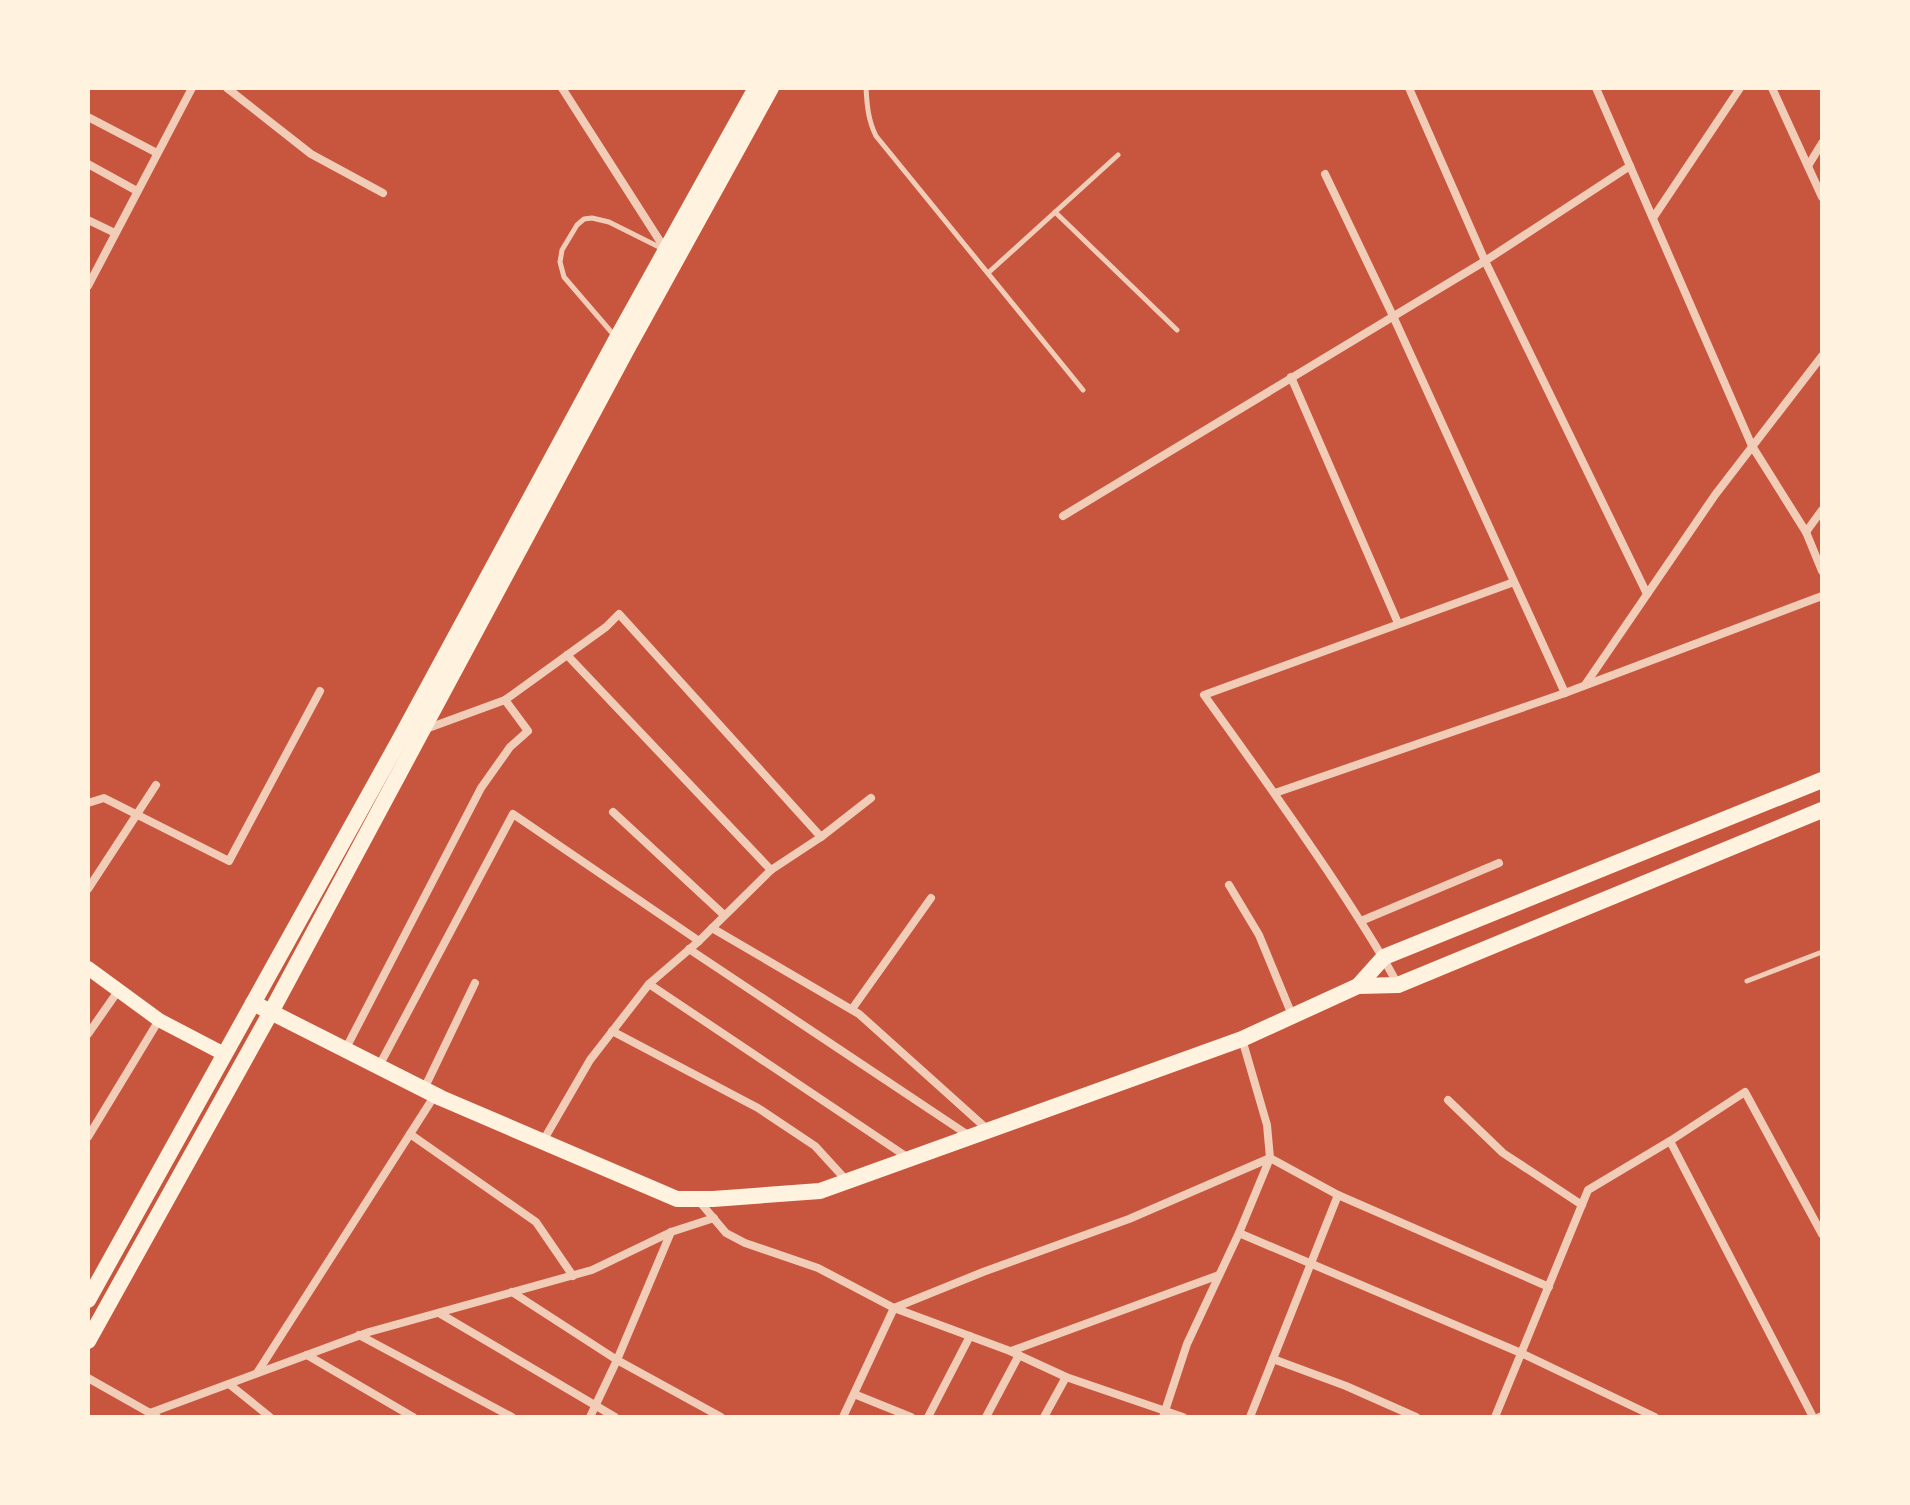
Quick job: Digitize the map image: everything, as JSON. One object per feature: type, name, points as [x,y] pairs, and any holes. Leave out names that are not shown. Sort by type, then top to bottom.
[{"type":"main road","points":[[88,1300],[400,739],[756,88]]},
{"type":"main road","points":[[88,1341],[271,1012],[620,362],[771,88]]},
{"type":"main road","points":[[1358,986],[1384,957],[1822,780]]},
{"type":"main road","points":[[253,1003],[429,1092],[677,1199],[820,1191],[1242,1039],[1358,986],[1398,985],[1822,810]]},
{"type":"main road","points":[[88,968],[159,1020],[224,1054]]},
{"type":"street","points":[[88,286],[192,88]]},
{"type":"street","points":[[227,88],[311,154],[383,193]]},
{"type":"street","points":[[562,88],[665,250]]},
{"type":"street","points":[[1409,88],[1485,261],[1647,594]]},
{"type":"street","points":[[1596,88],[1752,446],[1806,532],[1822,571]]},
{"type":"street","points":[[1653,218],[1740,88]]},
{"type":"street","points":[[1772,88],[1822,197]]},
{"type":"street","points":[[88,117],[157,153]]},
{"type":"street","points":[[1808,166],[1822,143]]},
{"type":"street","points":[[88,164],[137,191]]},
{"type":"street","points":[[1063,516],[1485,261],[1630,166]]},
{"type":"street","points":[[1325,174],[1565,693]]},
{"type":"street","points":[[88,220],[115,233]]},
{"type":"street","points":[[1585,686],[1715,495],[1822,356]]},
{"type":"street","points":[[1291,377],[1398,623]]},
{"type":"street","points":[[1806,532],[1822,510]]},
{"type":"street","points":[[1398,985],[1361,921],[1204,695],[1514,582]]},
{"type":"street","points":[[1275,793],[1585,686],[1822,596]]},
{"type":"street","points":[[400,739],[505,700],[606,627],[619,614],[821,837]]},
{"type":"street","points":[[567,655],[771,870]]},
{"type":"street","points":[[88,803],[104,798],[229,861],[320,691]]},
{"type":"street","points":[[344,1051],[481,788],[510,747],[528,731],[505,700]]},
{"type":"street","points":[[88,889],[156,785]]},
{"type":"street","points":[[543,1141],[590,1060],[649,984],[699,941],[771,870],[821,837],[871,798]]},
{"type":"street","points":[[613,812],[724,915]]},
{"type":"street","points":[[378,1067],[513,814],[699,941]]},
{"type":"street","points":[[1361,921],[1499,863]]},
{"type":"street","points":[[1229,885],[1259,935],[1292,1015]]},
{"type":"street","points":[[852,1009],[931,898]]},
{"type":"street","points":[[712,928],[852,1009],[874,1025],[989,1131]]},
{"type":"street","points":[[689,949],[971,1137]]},
{"type":"street","points":[[257,1373],[410,1134],[475,983]]},
{"type":"street","points":[[649,984],[909,1159]]},
{"type":"street","points":[[88,1034],[118,991]]},
{"type":"street","points":[[88,1137],[159,1020]]},
{"type":"street","points":[[612,1031],[758,1108],[815,1146],[847,1181]]},
{"type":"street","points":[[1164,1414],[1187,1344],[1270,1158],[1267,1125],[1242,1039]]},
{"type":"street","points":[[1495,1417],[1588,1190],[1745,1092],[1822,1234]]},
{"type":"street","points":[[1448,1100],[1503,1153],[1582,1205]]},
{"type":"street","points":[[410,1134],[536,1222],[573,1276]]},
{"type":"street","points":[[1670,1141],[1813,1417]]},
{"type":"street","points":[[1270,1158],[1338,1195],[1549,1287]]},
{"type":"street","points":[[843,1417],[894,1308],[1129,1219],[1270,1158]]},
{"type":"street","points":[[1250,1417],[1338,1195]]},
{"type":"street","points":[[698,1199],[726,1233],[745,1243],[818,1268],[894,1308],[1014,1353],[1066,1377],[1164,1414],[1183,1417]]},
{"type":"street","points":[[88,1378],[154,1415],[359,1335],[592,1270],[671,1232],[714,1218]]},
{"type":"street","points":[[590,1417],[671,1232]]},
{"type":"street","points":[[1239,1233],[1521,1353],[1655,1417]]},
{"type":"street","points":[[986,1417],[1014,1353],[1219,1275]]},
{"type":"street","points":[[512,1292],[617,1360],[721,1417]]},
{"type":"street","points":[[439,1313],[615,1417]]},
{"type":"street","points":[[359,1335],[512,1417]]},
{"type":"street","points":[[928,1417],[970,1336]]},
{"type":"street","points":[[307,1355],[413,1417]]},
{"type":"street","points":[[1273,1359],[1346,1386],[1416,1417]]},
{"type":"street","points":[[1044,1417],[1066,1377]]},
{"type":"street","points":[[229,1384],[270,1417]]},
{"type":"street","points":[[854,1394],[911,1417]]},
{"type":"lane","points":[[866,88],[867,111],[876,136],[1083,390]]},
{"type":"lane","points":[[988,273],[1118,155]]},
{"type":"lane","points":[[1055,212],[1177,330]]},
{"type":"lane","points":[[617,338],[564,277],[560,262],[562,250],[577,225],[584,219],[592,218],[609,222],[665,250]]},
{"type":"lane","points":[[1747,981],[1822,952]]}]
